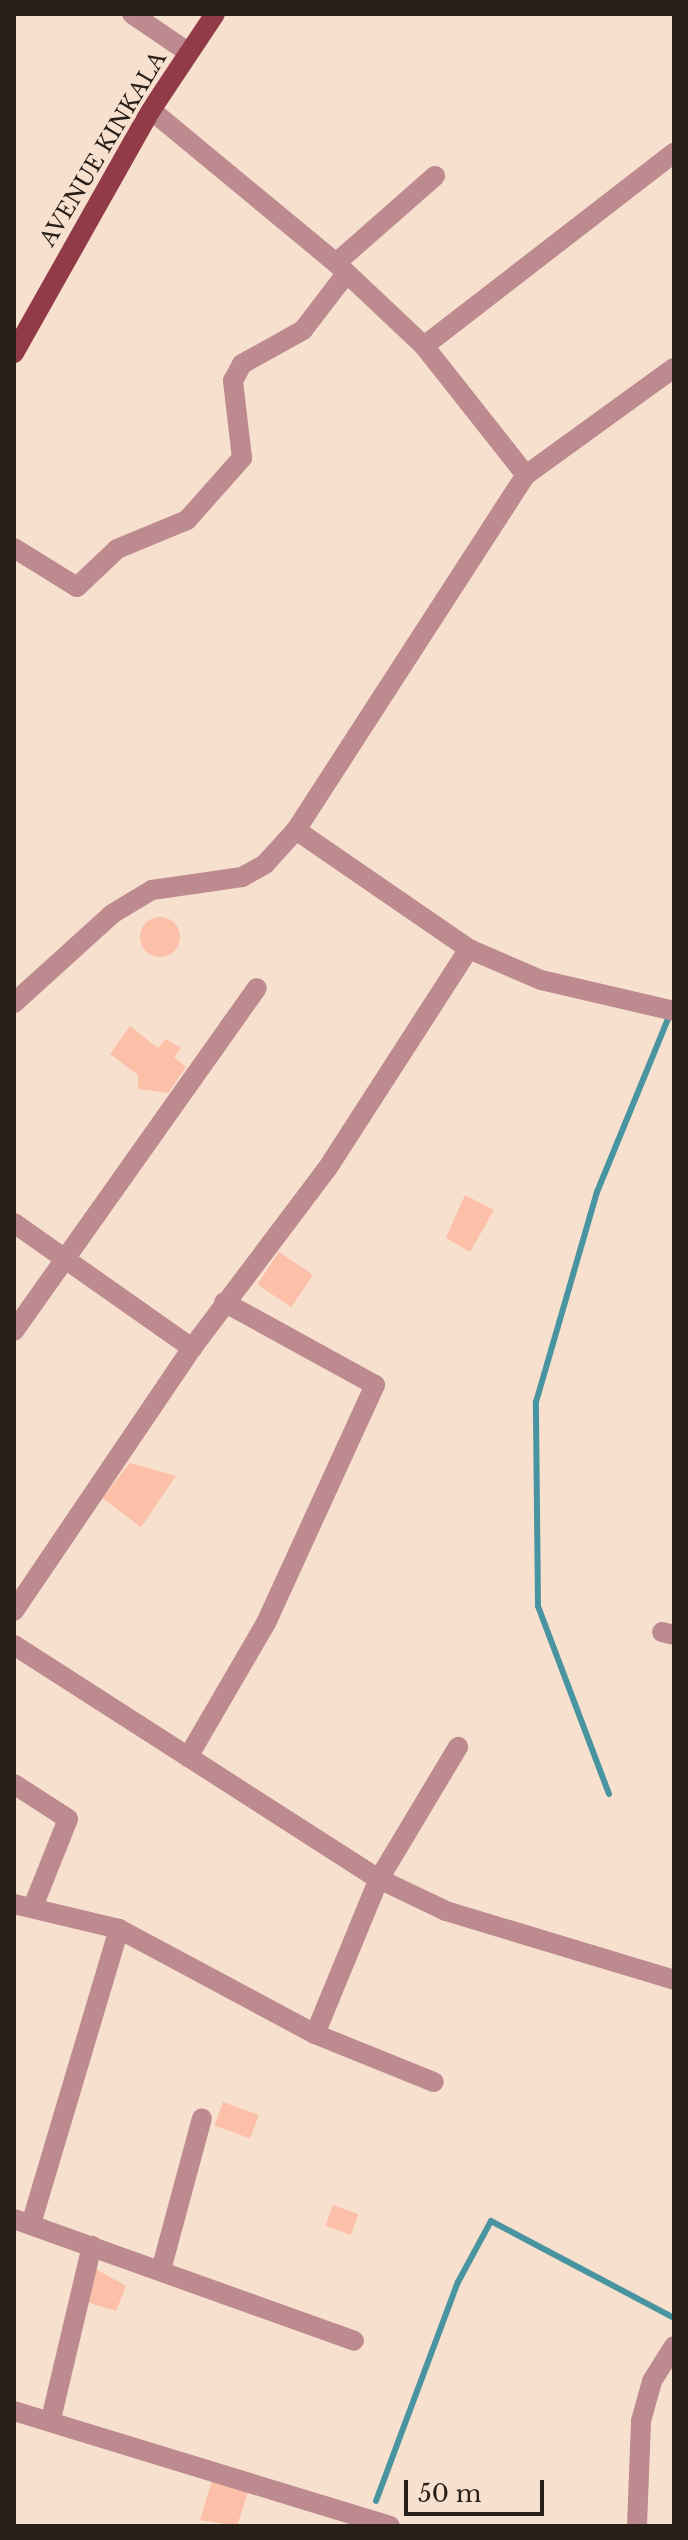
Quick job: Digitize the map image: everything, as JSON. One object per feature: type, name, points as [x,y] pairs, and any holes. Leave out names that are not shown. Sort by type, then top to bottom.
[{"type":"main road","name":"AVENUE KINKALA","points":[[14,353],[151,110],[215,14]]},
{"type":"street","points":[[132,14],[188,52]]},
{"type":"street","points":[[151,110],[341,268],[424,346],[526,475]]},
{"type":"street","points":[[424,346],[674,153]]},
{"type":"street","points":[[14,548],[77,587],[117,549],[187,520],[242,458],[233,381],[242,364],[303,330],[341,268],[435,176]]},
{"type":"street","points":[[14,1003],[112,914],[152,890],[242,877],[296,830],[526,475],[674,368]]},
{"type":"street","points":[[296,830],[469,949],[541,980],[674,1011]]},
{"type":"street","points":[[14,1611],[224,1302],[327,1169],[469,949]]},
{"type":"street","points":[[14,1331],[257,988]]},
{"type":"street","points":[[14,1223],[65,1255],[192,1348]]},
{"type":"street","points":[[188,1757],[266,1623],[375,1385],[224,1302]]},
{"type":"street","points":[[14,1645],[379,1879],[446,1911],[674,1980]]},
{"type":"street","points":[[315,2034],[379,1879],[458,1747]]},
{"type":"street","points":[[14,1784],[68,1819],[24,1904],[119,1929],[315,2034],[434,2082]]},
{"type":"street","points":[[119,1929],[22,2222],[354,2341]]},
{"type":"street","points":[[161,2270],[202,2118]]},
{"type":"street","points":[[51,2419],[92,2246]]},
{"type":"street","points":[[637,2526],[641,2421],[652,2381],[674,2346]]},
{"type":"street","points":[[14,2411],[51,2419],[390,2526]]},
{"type":"building","points":[[160,917],[174,923],[180,937],[174,951],[160,957],[146,951],[140,937],[146,923]]},
{"type":"building","points":[[130,1026],[158,1048],[166,1039],[181,1048],[174,1057],[186,1067],[168,1093],[138,1089],[138,1075],[110,1054]]},
{"type":"building","points":[[465,1195],[494,1210],[470,1252],[446,1238]]},
{"type":"building","points":[[279,1252],[313,1275],[291,1307],[257,1284]]},
{"type":"building","points":[[130,1463],[176,1476],[141,1527],[102,1498]]},
{"type":"building","points":[[223,2102],[259,2115],[250,2138],[214,2125]]},
{"type":"building","points":[[333,2205],[358,2214],[351,2235],[325,2226]]},
{"type":"building","points":[[94,2268],[126,2286],[116,2311],[83,2301]]},
{"type":"building","points":[[212,2481],[248,2492],[237,2526],[200,2520]]},
{"type":"waterway","points":[[609,1794],[538,1606],[536,1402],[597,1192],[670,1014]]},
{"type":"waterway","points":[[376,2501],[458,2282],[491,2221],[674,2318]]}]
